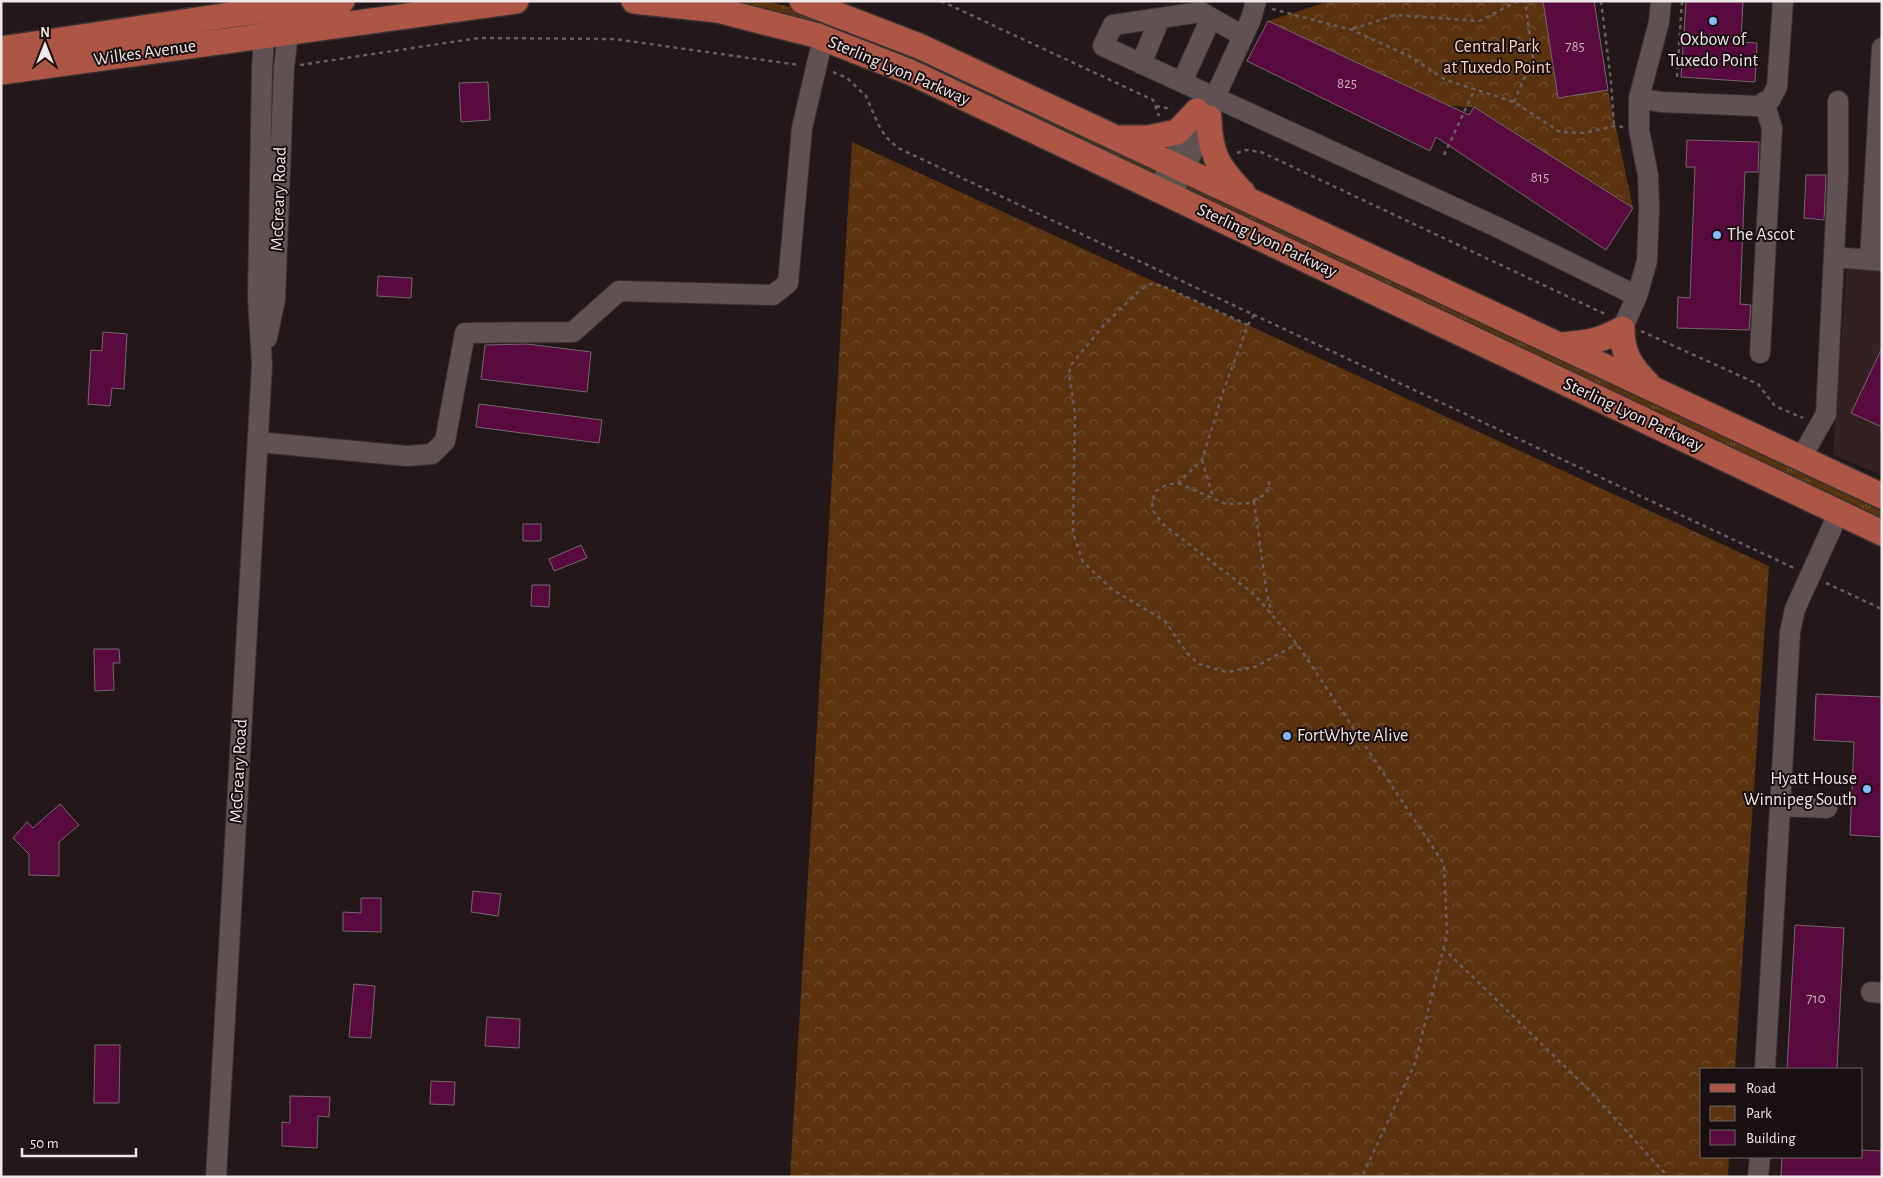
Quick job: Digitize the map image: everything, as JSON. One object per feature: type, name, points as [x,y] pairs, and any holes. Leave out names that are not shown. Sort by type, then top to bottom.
[{"type":"main road","points":[[284,20],[342,1]]},
{"type":"main road","points":[[265,6],[284,20],[516,1]]},
{"type":"main road","name":"Sterling Lyon Parkway","points":[[634,1],[717,10],[823,38],[910,72],[1882,533]]},
{"type":"main road","name":"Sterling Lyon Parkway","points":[[802,1],[919,46],[1882,496]]},
{"type":"main road","name":"Wilkes Avenue","points":[[1,49],[265,6]]},
{"type":"main road","name":"Wilkes Avenue","points":[[1,72],[284,20]]},
{"type":"main road","points":[[1116,138],[1148,138],[1177,132],[1207,109]]},
{"type":"main road","points":[[1207,109],[1210,140],[1216,158],[1224,174],[1250,201]]},
{"type":"main road","points":[[1560,345],[1597,341],[1623,326],[1623,349],[1627,359],[1637,373],[1654,389]]},
{"type":"street","points":[[1623,326],[1637,296],[1647,261],[1648,176],[1639,130],[1639,98],[1659,22],[1661,1]]},
{"type":"street","points":[[1639,98],[1661,102],[1757,106],[1770,100],[1778,87],[1783,1]]},
{"type":"street","points":[[1164,193],[1243,36],[1256,3]]},
{"type":"street","points":[[1243,36],[1201,12],[1114,25],[1103,46],[1182,82],[1207,109],[1499,228],[1637,296]]},
{"type":"street","points":[[1141,64],[1160,18]]},
{"type":"street","points":[[1182,82],[1211,18]]},
{"type":"street","name":"McCreary Road","points":[[216,1177],[262,364],[258,297],[262,69],[284,20]]},
{"type":"street","points":[[258,442],[407,456],[432,454],[445,441],[465,332],[573,332],[619,291],[773,295],[788,283],[802,128],[823,38]]},
{"type":"street","points":[[1834,257],[1876,260],[1882,48]]},
{"type":"street","points":[[1801,458],[1826,414],[1838,175],[1838,101]]},
{"type":"street","points":[[1760,353],[1772,128],[1764,102]]},
{"type":"street","points":[[1765,1068],[1790,632],[1795,608],[1839,512]]},
{"type":"street","points":[[1780,806],[1826,808]]},
{"type":"street","points":[[1758,1177],[1760,1158]]},
{"type":"path","points":[[941,1],[1153,100],[1164,136]]},
{"type":"path","points":[[1352,30],[1395,15],[1479,21],[1518,1]]},
{"type":"path","points":[[1514,102],[1533,58],[1525,1]]},
{"type":"path","points":[[1601,1],[1612,81],[1614,126]]},
{"type":"path","points":[[1677,77],[1682,1]]},
{"type":"path","points":[[1256,3],[1352,30],[1409,56],[1446,80],[1514,102],[1560,132],[1585,133],[1614,126],[1639,130]]},
{"type":"path","points":[[1444,155],[1475,89]]},
{"type":"path","points":[[1216,158],[1246,150],[1261,152],[1623,326],[1758,384],[1775,406],[1819,426]]},
{"type":"path","points":[[1248,325],[1163,286],[1151,284],[1140,290],[1103,326],[1071,365],[1069,374],[1075,413],[1072,533],[1083,562],[1113,590],[1166,621],[1187,653],[1199,664],[1226,672],[1255,666],[1297,644]]},
{"type":"path","points":[[1178,483],[1202,460],[1223,392],[1248,325],[1254,315],[1882,609]]},
{"type":"path","points":[[1202,460],[1213,498]]},
{"type":"path","points":[[1270,478],[1269,489],[1264,495],[1249,503],[1226,504],[1178,483],[1166,485],[1156,491],[1152,501],[1153,511],[1164,525],[1255,595],[1297,644],[1444,864],[1446,934],[1415,1063],[1362,1177]]},
{"type":"path","points":[[1254,501],[1267,595],[1273,615]]},
{"type":"path","points":[[1443,948],[1589,1090],[1669,1177]]},
{"type":"shaded area","points":[[1847,263],[1882,266],[1882,475],[1833,455]]},
{"type":"green space","points":[[715,1],[766,1],[817,14],[880,38],[1882,506],[1882,523],[1487,333]]},
{"type":"green space","name":"Central Park at Tuxedo Point","points":[[1336,1],[1543,1],[1558,98],[1608,90],[1633,208],[1474,107],[1450,106],[1268,21]]},
{"type":"green space","name":"FortWhyte Alive","points":[[852,142],[1769,566],[1735,1068],[1700,1068],[1700,1158],[1729,1158],[1728,1177],[790,1177]]},
{"type":"building","points":[[1543,1],[1594,1],[1608,90],[1558,98]]},
{"type":"building","name":"Oxbow of Tuxedo Point","points":[[1686,1],[1743,1],[1741,42],[1757,43],[1755,82],[1681,77]]},
{"type":"building","points":[[1268,21],[1469,115],[1474,107],[1633,208],[1606,250],[1436,137],[1430,151],[1247,61]]},
{"type":"building","points":[[488,82],[490,120],[461,122],[459,83]]},
{"type":"building","name":"The Ascot","points":[[1687,140],[1759,142],[1758,172],[1745,172],[1740,304],[1751,305],[1749,330],[1677,328],[1678,297],[1690,298],[1695,167],[1686,167]]},
{"type":"building","points":[[1806,175],[1826,175],[1824,220],[1804,218]]},
{"type":"building","points":[[378,276],[412,278],[411,298],[377,296]]},
{"type":"building","points":[[103,332],[127,334],[124,389],[112,388],[110,406],[88,404],[91,350],[102,351]]},
{"type":"building","points":[[527,344],[591,352],[587,392],[481,379],[485,345]]},
{"type":"building","points":[[1882,348],[1882,427],[1851,413]]},
{"type":"building","points":[[479,404],[602,420],[599,443],[476,427]]},
{"type":"building","points":[[523,524],[541,524],[541,541],[523,541]]},
{"type":"building","points":[[581,545],[587,558],[554,571],[549,559]]},
{"type":"building","points":[[532,585],[550,585],[549,607],[531,606]]},
{"type":"building","points":[[94,649],[119,649],[120,663],[113,663],[114,690],[95,691]]},
{"type":"building","name":"Hyatt House Winnipeg South","points":[[1816,694],[1882,697],[1882,837],[1850,835],[1854,742],[1814,740]]},
{"type":"building","points":[[60,804],[79,825],[59,842],[59,876],[29,875],[29,854],[13,838],[27,822],[33,828]]},
{"type":"building","points":[[473,891],[501,894],[498,916],[471,912]]},
{"type":"building","points":[[361,898],[381,898],[381,932],[343,931],[343,912],[361,913]]},
{"type":"building","points":[[1795,925],[1844,928],[1837,1068],[1787,1068]]},
{"type":"building","points":[[354,984],[375,986],[371,1038],[349,1037]]},
{"type":"building","points":[[487,1017],[520,1019],[519,1048],[485,1046]]},
{"type":"building","points":[[95,1045],[120,1045],[119,1103],[94,1103]]},
{"type":"building","points":[[431,1081],[455,1082],[454,1105],[430,1104]]},
{"type":"building","points":[[290,1096],[330,1097],[329,1117],[318,1116],[317,1148],[282,1146],[282,1122],[290,1123]]},
{"type":"building","points":[[1863,1150],[1882,1151],[1882,1177],[1781,1177],[1782,1158],[1863,1158]]},
{"type":"place","name":"Oxbow of Tuxedo Point","points":[[1713,21]]},
{"type":"place","name":"The Ascot","points":[[1717,235]]},
{"type":"place","name":"FortWhyte Alive","points":[[1287,736]]},
{"type":"place","name":"Hyatt House Winnipeg South","points":[[1867,789]]}]
